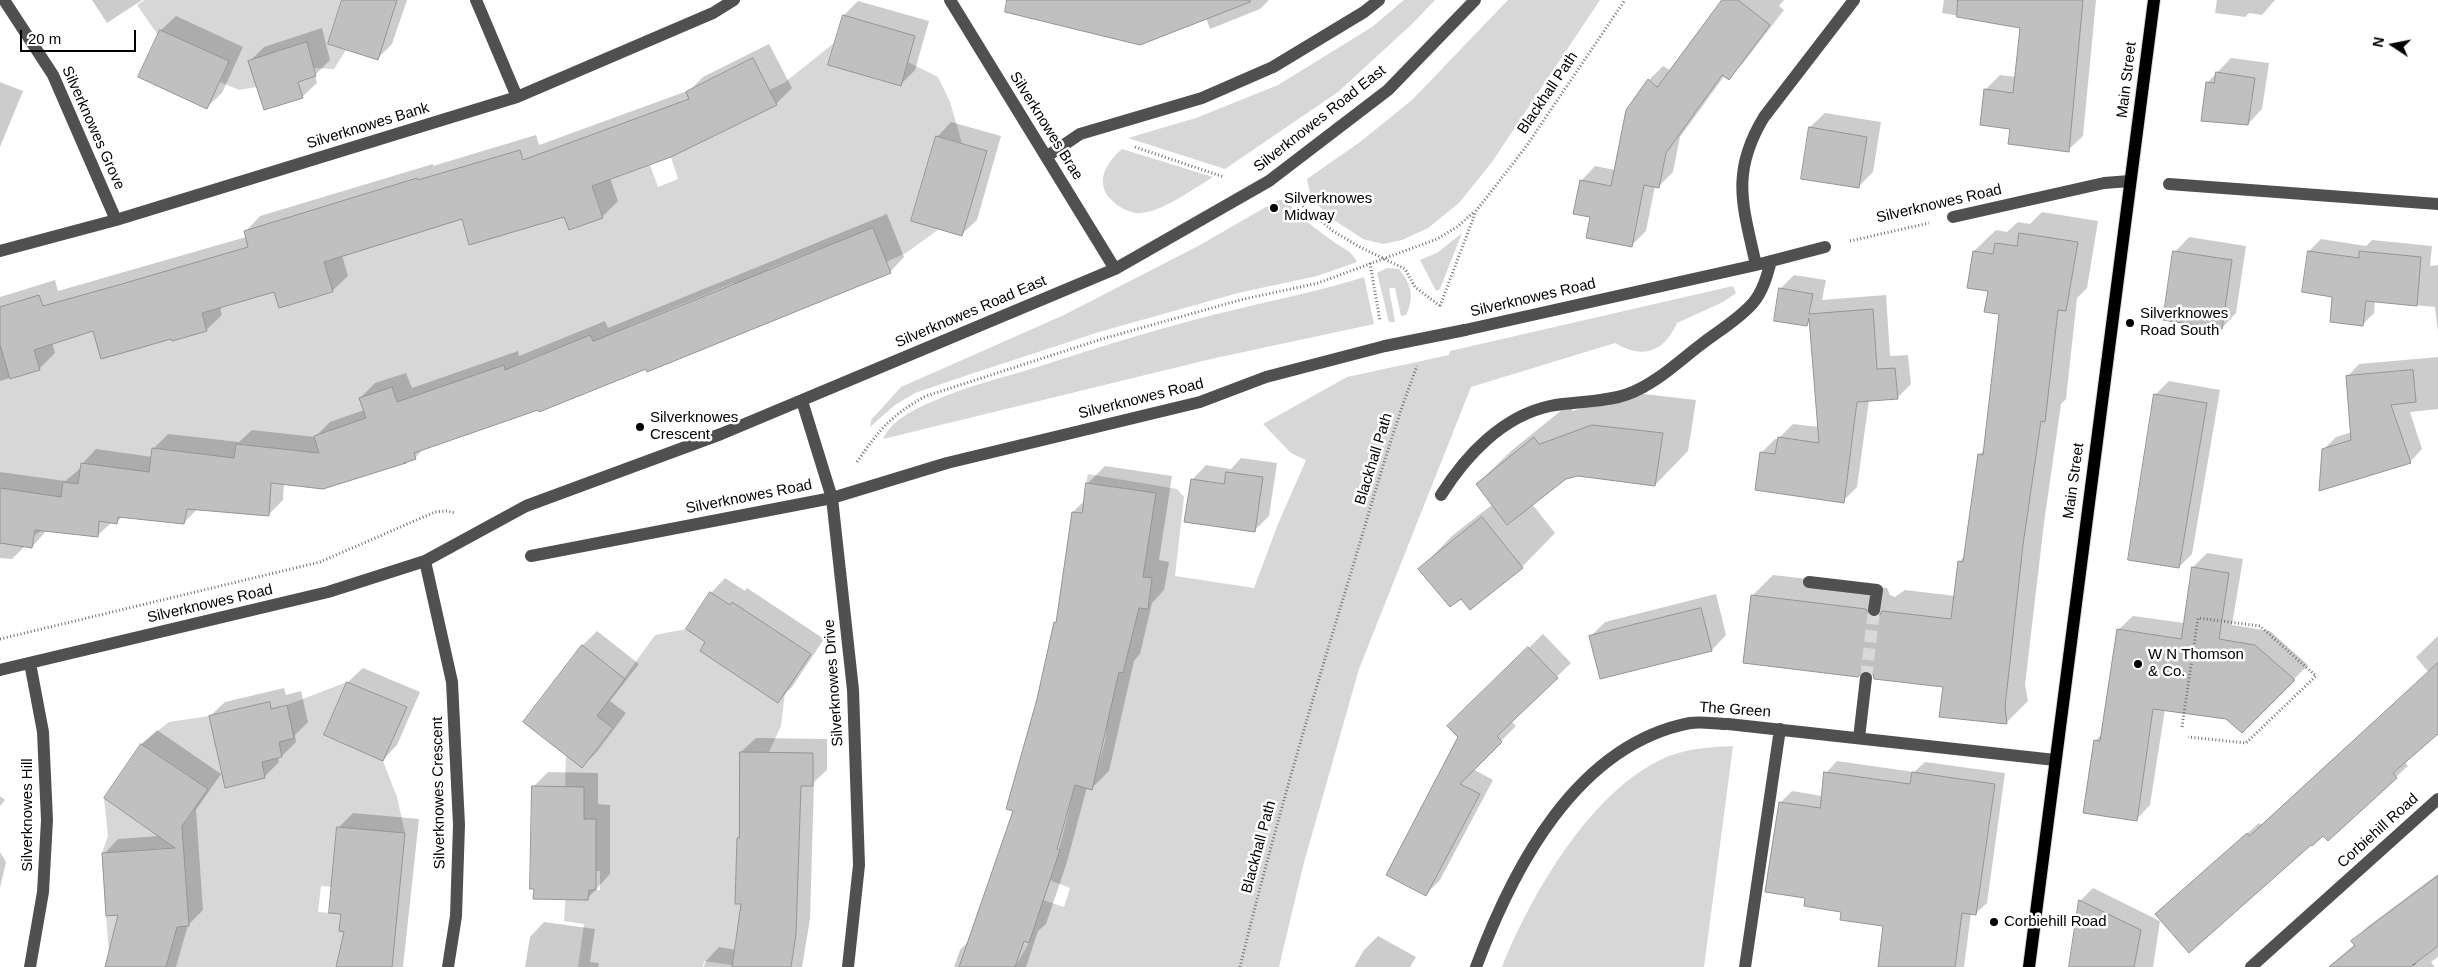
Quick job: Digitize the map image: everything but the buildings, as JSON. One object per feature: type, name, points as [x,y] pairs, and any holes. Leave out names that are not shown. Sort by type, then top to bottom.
[{"type":"main road","name":"Main Street","points":[[2028,967],[2154,0]]},
{"type":"street","name":"Silverknowes Grove","points":[[4,0],[52,74],[116,220]]},
{"type":"street","points":[[476,0],[517,97]]},
{"type":"street","name":"Silverknowes Bank","points":[[0,251],[116,220],[517,97],[713,13],[734,0]]},
{"type":"street","name":"Silverknowes Brae","points":[[950,0],[1116,269]]},
{"type":"street","points":[[1046,157],[1080,134],[1202,98],[1273,67],[1364,12],[1380,0]]},
{"type":"street","name":"Silverknowes Road East","points":[[425,561],[526,506],[721,434],[1116,269],[1269,180],[1388,90],[1475,0]]},
{"type":"street","points":[[1756,265],[1743,202],[1741,179],[1745,157],[1752,136],[1764,117],[1854,0]]},
{"type":"street","name":"Silverknowes Road","points":[[1953,217],[2104,183],[2130,181]]},
{"type":"street","points":[[2170,184],[2438,204]]},
{"type":"street","name":"Silverknowes Road","points":[[531,556],[832,498],[947,463],[1200,402],[1266,377],[1384,346],[1465,330],[1756,265],[1825,247]]},
{"type":"street","points":[[1441,495],[1458,468],[1502,428],[1548,407],[1607,400],[1629,394],[1650,383],[1736,320],[1754,302],[1764,284],[1771,261]]},
{"type":"street","name":"Silverknowes Drive","points":[[802,401],[832,498],[853,690],[859,865],[848,967]]},
{"type":"street","name":"Silverknowes Road","points":[[0,670],[328,592],[425,561]]},
{"type":"street","name":"Silverknowes Crescent","points":[[425,561],[452,682],[459,825],[456,916],[448,967]]},
{"type":"street","points":[[1809,582],[1877,590],[1874,610]]},
{"type":"street","name":"Silverknowes Hill","points":[[30,663],[43,732],[47,820],[43,892],[30,967]]},
{"type":"street","points":[[1859,738],[1866,678]]},
{"type":"street","name":"The Green","points":[[1476,967],[1488,936],[1523,864],[1549,824],[1571,796],[1605,763],[1636,742],[1661,731],[1692,723],[1780,729],[2055,760]]},
{"type":"street","points":[[1745,967],[1780,729]]},
{"type":"street","name":"Corbiehill Road","points":[[2251,967],[2438,799]]},
{"type":"path","name":"Blackhall Path","points":[[1437,315],[1476,211],[1525,148],[1626,0]]},
{"type":"path","points":[[832,498],[877,433],[899,411],[926,396],[1102,339],[1240,300],[1318,283],[1370,263],[1415,249],[1437,239],[1457,227],[1476,211]]},
{"type":"path","name":"Silverknowes Road","points":[[1825,247],[1953,217]]},
{"type":"path","points":[[1370,263],[1384,346]]},
{"type":"path","name":"Blackhall Path","points":[[1240,967],[1264,870],[1331,639],[1402,406],[1419,361]]},
{"type":"path","points":[[0,639],[320,562],[435,512],[447,510],[461,515],[469,538]]},
{"type":"path","points":[[2182,727],[2198,618],[2260,626],[2316,676],[2246,743],[2188,737]]},
{"type":"shaded area","points":[[144,0],[342,0],[328,44],[346,50],[334,69],[314,68],[305,42],[249,61],[257,87],[239,90],[220,82],[229,61],[160,30],[158,35],[137,5]]},
{"type":"shaded area","points":[[1404,0],[1435,0],[1412,24],[1338,92],[1225,169],[1128,138],[1196,118],[1278,85],[1372,27]]},
{"type":"shaded area","points":[[1508,0],[1600,0],[1492,162],[1459,203],[1428,228],[1402,240],[1383,244],[1363,239],[1331,218],[1311,198],[1307,179],[1360,142],[1412,100]]},
{"type":"shaded area","points":[[834,43],[828,65],[900,86],[908,62],[938,77],[950,102],[962,143],[936,136],[911,220],[939,229],[906,253],[886,262],[873,228],[768,269],[779,300],[746,314],[733,283],[629,326],[639,352],[602,365],[590,335],[520,363],[526,380],[510,386],[504,366],[407,433],[392,387],[359,398],[366,418],[314,436],[320,454],[236,444],[231,483],[207,492],[210,455],[152,448],[146,502],[100,466],[81,463],[78,484],[63,482],[59,522],[34,535],[38,507],[0,488],[0,345],[11,379],[40,370],[34,350],[67,320],[164,315],[172,341],[207,331],[202,313],[235,303],[230,285],[271,278],[279,307],[333,293],[324,262],[330,260],[328,253],[460,214],[469,244],[555,192],[569,230],[603,217],[592,186],[650,165],[658,187],[678,179],[671,157],[777,105],[769,90],[784,83]]},
{"type":"shaded area","points":[[1122,149],[1213,177],[1160,208],[1141,213],[1131,212],[1113,201],[1103,187],[1103,179],[1109,164]]},
{"type":"shaded area","points":[[1278,200],[1286,200],[1309,223],[1350,253],[1357,262],[1317,276],[1238,293],[1099,332],[968,375],[915,393],[895,405],[870,427],[871,420],[901,387],[1064,315],[1200,245]]},
{"type":"shaded area","points":[[1462,233],[1440,289],[1436,291],[1420,260],[1437,253]]},
{"type":"shaded area","points":[[1387,268],[1399,269],[1409,285],[1411,296],[1406,315],[1401,316],[1395,288],[1389,288],[1395,322],[1389,322],[1377,273]]},
{"type":"shaded area","points":[[1364,277],[1374,324],[1211,359],[883,439],[892,426],[906,415],[960,390],[1164,328]]},
{"type":"shaded area","points":[[1733,286],[1736,293],[1723,302],[1677,323],[1666,341],[1659,347],[1643,352],[1634,351],[1615,343],[1471,387],[1359,669],[1303,866],[1279,967],[1015,967],[1029,943],[1043,900],[1064,907],[1070,888],[1049,880],[1057,857],[1074,785],[1092,789],[1105,741],[1107,724],[1106,669],[1123,673],[1131,640],[1117,605],[1147,609],[1152,579],[1123,574],[1143,491],[1086,483],[1088,474],[1177,489],[1184,497],[1175,576],[1254,588],[1278,524],[1306,460],[1291,453],[1263,424],[1347,377],[1449,355],[1450,351]]},
{"type":"shaded area","points":[[686,629],[705,642],[700,651],[766,695],[785,693],[781,726],[769,752],[740,752],[739,817],[752,838],[737,838],[735,903],[750,904],[737,929],[732,965],[704,961],[703,967],[578,967],[584,924],[564,921],[566,889],[600,890],[600,871],[586,871],[596,842],[596,819],[584,819],[584,787],[565,787],[566,755],[577,741],[594,754],[613,729],[597,716],[655,635]]},
{"type":"shaded area","points":[[347,682],[324,735],[383,761],[397,797],[405,833],[337,827],[336,840],[343,888],[321,886],[318,912],[341,914],[340,931],[395,937],[393,959],[340,949],[336,967],[166,967],[109,952],[106,916],[159,912],[189,926],[183,847],[102,853],[108,836],[104,798],[151,831],[172,840],[194,810],[191,777],[141,744],[169,722],[209,716],[221,771],[282,757],[279,742],[287,705]]},
{"type":"shaded area","points":[[1733,746],[1704,967],[1502,967],[1514,938],[1548,875],[1592,815],[1617,790],[1644,769],[1672,755],[1695,749]]},
{"type":"tunnel","points":[[1866,678],[1874,610]]},
{"type":"place","name":"Silverknowes Midway","points":[[1274,208]]},
{"type":"place","name":"Silverknowes Road South","points":[[2130,323]]},
{"type":"place","name":"Silverknowes Crescent","points":[[640,427]]},
{"type":"place","name":"W N Thomson & Co.","points":[[2138,664]]},
{"type":"place","name":"Corbiehill Road","points":[[1994,922]]}]
